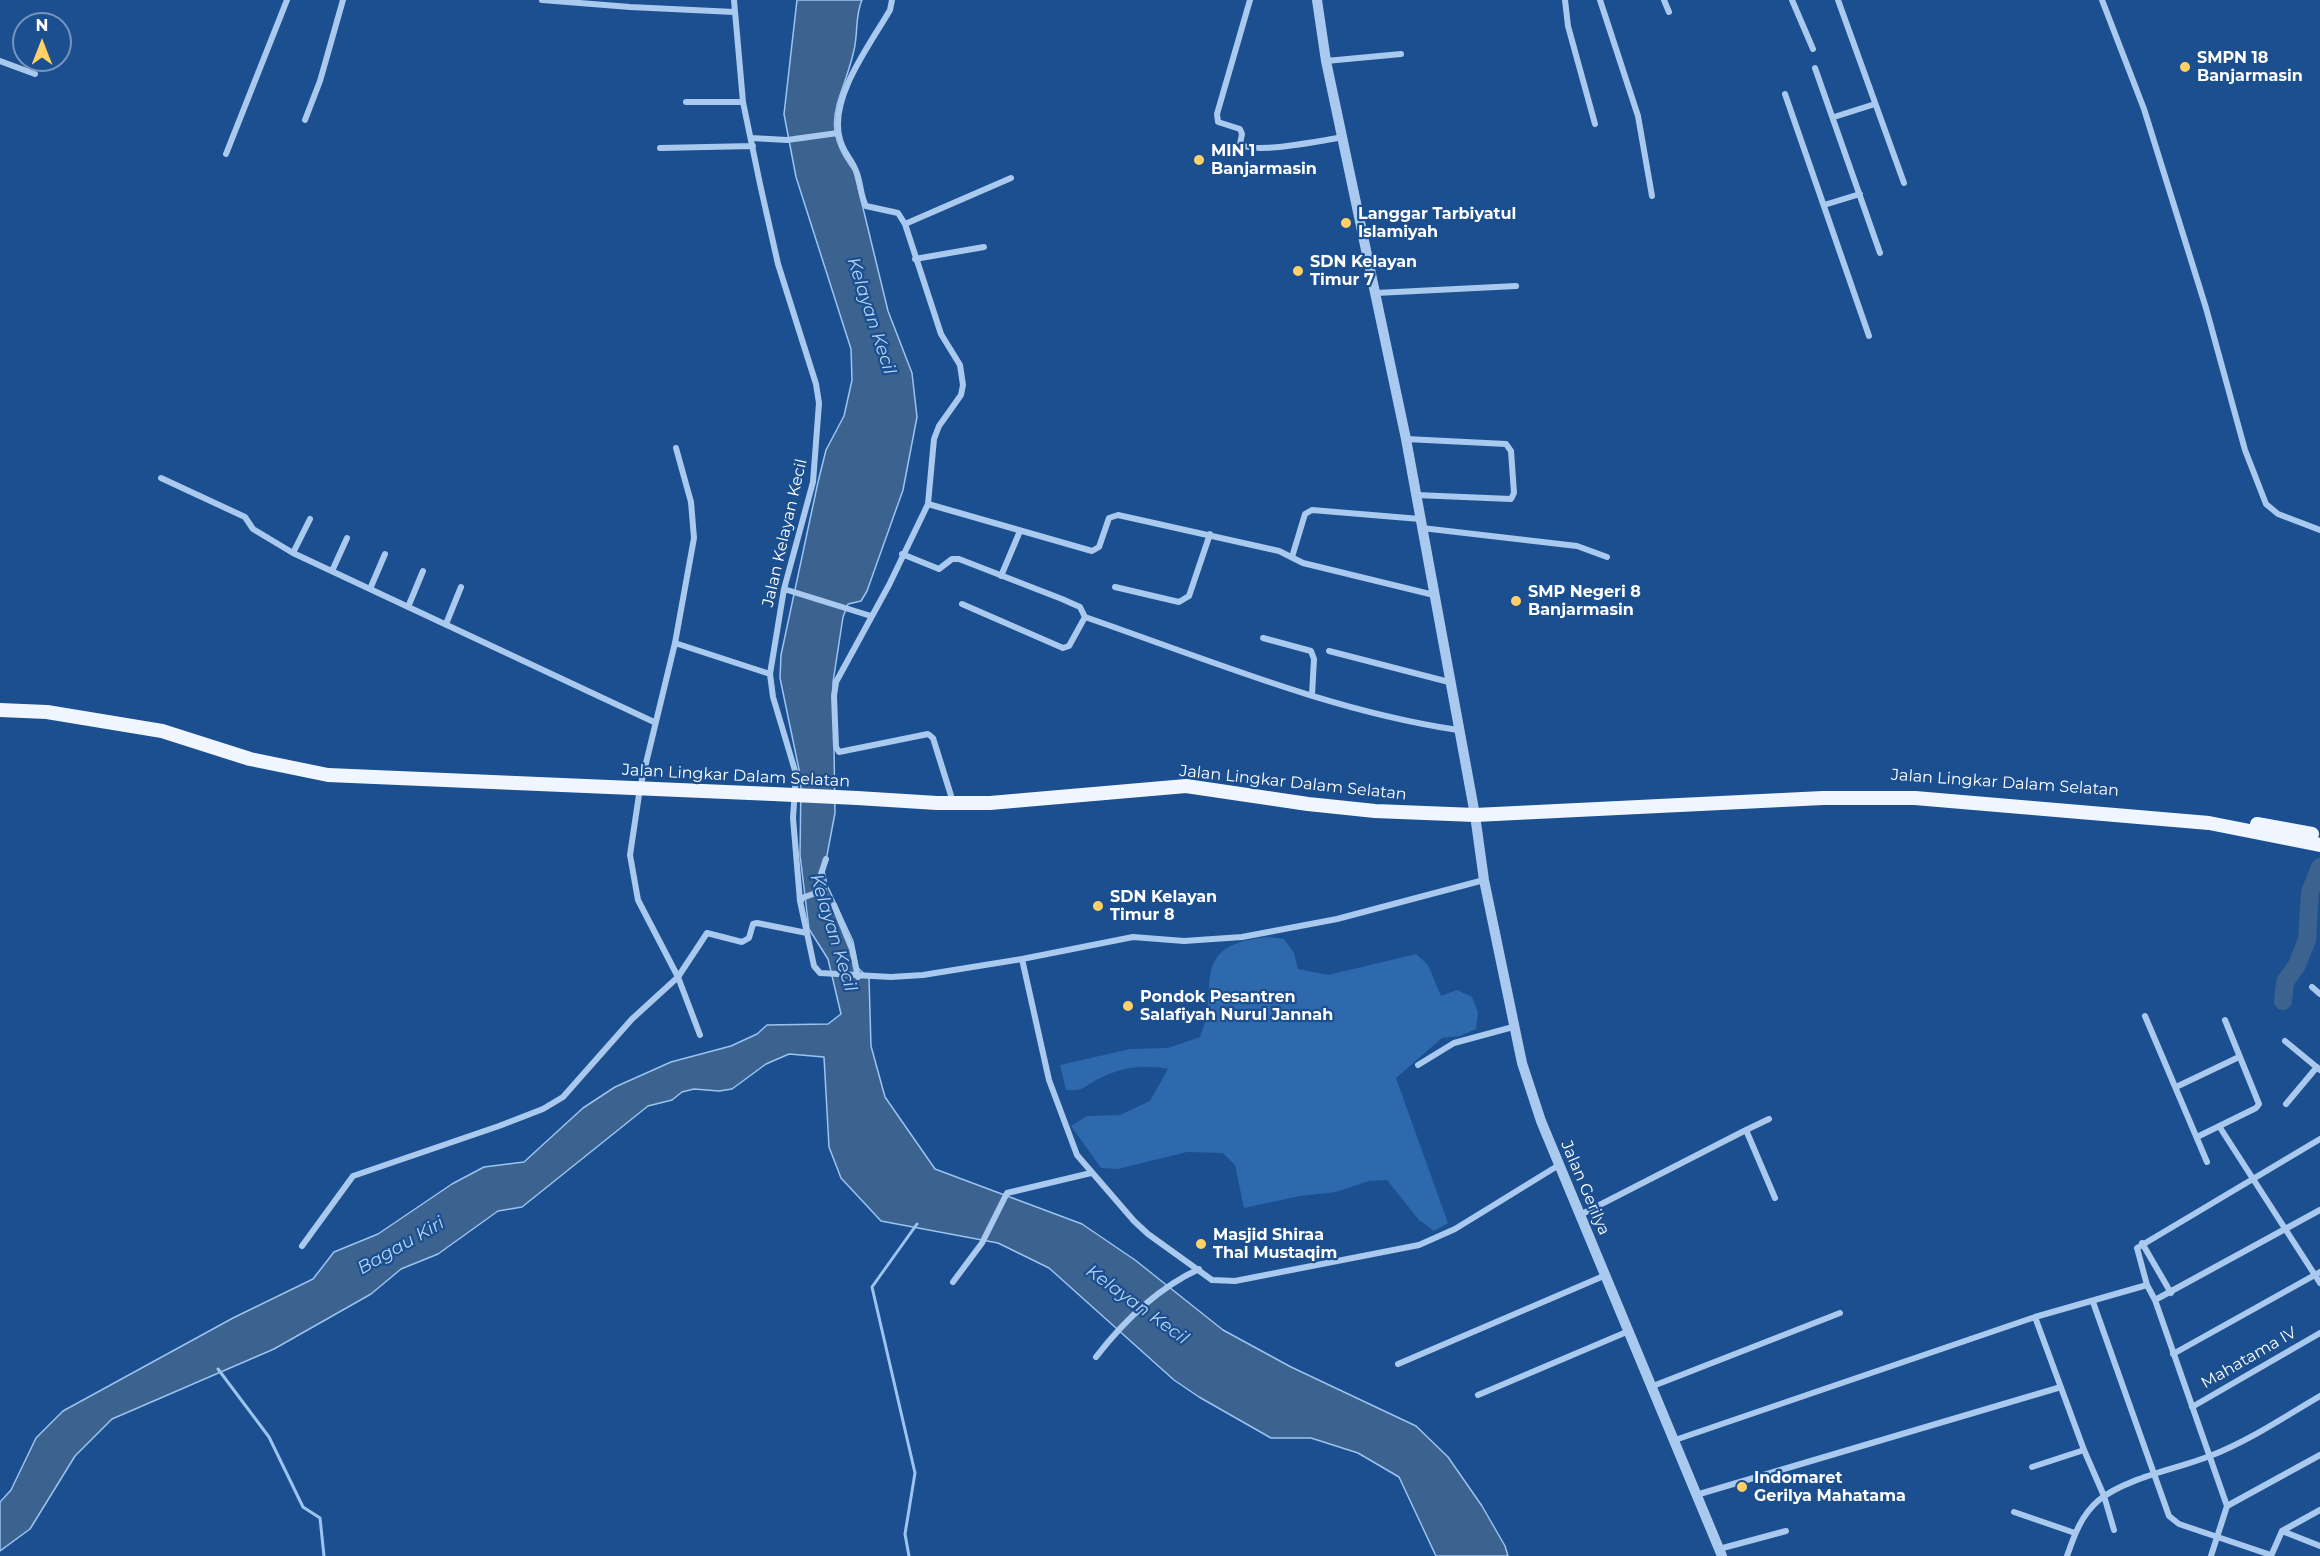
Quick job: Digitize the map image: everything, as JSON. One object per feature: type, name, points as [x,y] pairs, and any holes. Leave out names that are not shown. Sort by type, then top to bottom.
[{"type":"main road","name":"Jalan Lingkar Dalam Selatan","points":[[0,710],[47,712],[162,731],[250,759],[328,775],[954,804],[1046,799],[1151,787],[1186,786],[1308,804],[1375,811],[1474,814],[1823,798],[1915,798],[2209,823],[2317,840]]},
{"type":"street","points":[[226,154],[287,0]]},
{"type":"street","points":[[305,120],[320,81],[343,0]]},
{"type":"street","points":[[542,0],[734,12]]},
{"type":"street","name":"Jalan Kelayan Kecil","points":[[734,0],[744,102],[778,264],[819,396],[813,482],[787,589],[770,674],[773,697],[796,774],[793,818],[801,899],[816,970],[833,975],[858,977]]},
{"type":"street","points":[[892,0],[890,10],[854,72],[843,97],[838,114],[837,133],[846,158],[854,163],[866,206],[897,213],[905,224],[941,334],[960,365],[963,385],[961,395],[939,426],[934,439],[927,504],[889,585],[835,686],[837,749],[839,752],[928,734],[933,738],[954,804]]},
{"type":"street","points":[[1250,0],[1217,114],[1218,123],[1240,129],[1242,134],[1240,144],[1245,147],[1268,147],[1344,138]]},
{"type":"street","name":"Jalan Gerilya","points":[[1317,0],[1326,61],[1406,439],[1484,880],[1513,1027],[1530,1089],[1559,1165],[1653,1386],[1720,1552]]},
{"type":"street","points":[[1565,0],[1568,26],[1595,124]]},
{"type":"street","points":[[1600,0],[1638,116],[1652,196]]},
{"type":"street","points":[[1664,0],[1669,12]]},
{"type":"street","points":[[1792,0],[1813,49]]},
{"type":"street","points":[[1838,0],[1904,183]]},
{"type":"street","points":[[2102,0],[2144,109],[2206,308],[2245,450],[2266,504],[2278,514],[2320,530]]},
{"type":"street","points":[[1326,61],[1401,54]]},
{"type":"street","points":[[0,61],[35,74]]},
{"type":"street","points":[[1815,68],[1880,253]]},
{"type":"street","points":[[1785,94],[1869,336]]},
{"type":"street","points":[[686,102],[744,102]]},
{"type":"street","points":[[1834,117],[1875,104]]},
{"type":"street","points":[[752,138],[787,140],[837,133]]},
{"type":"street","points":[[660,148],[753,146]]},
{"type":"street","points":[[905,224],[1011,178]]},
{"type":"street","points":[[1824,205],[1860,194]]},
{"type":"street","points":[[915,259],[984,247]]},
{"type":"street","points":[[1376,293],[1516,286]]},
{"type":"street","points":[[1406,439],[1495,442],[1506,444],[1511,451],[1514,493],[1511,499],[1416,495]]},
{"type":"street","points":[[676,448],[691,502],[694,538],[675,643],[654,722],[640,788],[630,855],[634,889],[678,977],[700,1035]]},
{"type":"street","points":[[160,478],[245,517],[253,529],[293,553],[654,722]]},
{"type":"street","points":[[927,504],[1092,551],[1099,547],[1109,518],[1113,515],[1210,534],[1280,551],[1303,563],[1434,595]]},
{"type":"street","points":[[1292,557],[1307,512],[1319,510],[1576,546],[1607,557]]},
{"type":"street","points":[[293,553],[310,519]]},
{"type":"street","points":[[1001,576],[1020,531]]},
{"type":"street","points":[[1115,586],[1179,602],[1184,601],[1189,596],[1210,534]]},
{"type":"street","points":[[332,571],[347,538]]},
{"type":"street","points":[[370,589],[385,554]]},
{"type":"street","points":[[902,554],[942,570],[952,559],[959,559],[1080,607],[1085,617],[1344,706],[1415,724],[1458,730]]},
{"type":"street","points":[[408,607],[423,571]]},
{"type":"street","points":[[446,624],[462,587]]},
{"type":"street","points":[[787,589],[871,616]]},
{"type":"street","points":[[962,604],[1063,648],[1069,646],[1085,617]]},
{"type":"street","points":[[1263,638],[1311,651],[1314,659],[1312,695]]},
{"type":"street","points":[[675,643],[770,674]]},
{"type":"street","points":[[1329,651],[1449,682]]},
{"type":"street","points":[[801,899],[824,890],[821,874],[826,859]]},
{"type":"street","points":[[834,905],[852,949],[858,977],[923,975],[1022,959],[1133,937],[1184,941],[1211,940],[1297,928],[1484,880]]},
{"type":"street","points":[[302,1246],[329,1211],[349,1179],[499,1126],[543,1109],[563,1097],[632,1019],[678,977],[707,933],[742,942],[749,938],[753,924],[757,923],[807,933]]},
{"type":"street","points":[[1022,959],[1049,1080],[1070,1143],[1090,1173],[1134,1221],[1217,1282],[1234,1281],[1419,1245],[1455,1229],[1559,1165]]},
{"type":"street","points":[[2312,987],[2320,994]]},
{"type":"street","points":[[2145,1016],[2207,1162]]},
{"type":"street","points":[[2197,1137],[2259,1106],[2259,1100],[2225,1020]]},
{"type":"street","points":[[1418,1065],[1454,1043],[1513,1027]]},
{"type":"street","points":[[2285,1041],[2318,1069],[2286,1104]]},
{"type":"street","points":[[2176,1087],[2239,1057]]},
{"type":"street","points":[[1580,1215],[1769,1119]]},
{"type":"street","points":[[2219,1126],[2285,1231],[2318,1274],[2320,1283]]},
{"type":"street","points":[[1746,1130],[1775,1198]]},
{"type":"street","points":[[2211,1556],[2227,1506],[2155,1300],[2147,1285],[2137,1250],[2142,1243],[2319,1140]]},
{"type":"street","points":[[953,1282],[982,1243],[1004,1196],[1013,1191],[1090,1173]]},
{"type":"street","points":[[2155,1300],[2320,1210]]},
{"type":"street","points":[[2142,1243],[2171,1293]]},
{"type":"street","points":[[1096,1357],[1122,1325],[1167,1288],[1199,1269]]},
{"type":"street","points":[[2173,1354],[2318,1274]]},
{"type":"street","points":[[1398,1364],[1605,1275]]},
{"type":"street","points":[[1675,1440],[2035,1317],[2147,1285]]},
{"type":"street","points":[[2093,1302],[2166,1510],[2173,1521],[2271,1556],[2282,1531],[2320,1510]]},
{"type":"street","points":[[1653,1386],[1840,1313]]},
{"type":"street","points":[[2035,1317],[2084,1450],[2104,1496],[2114,1530]]},
{"type":"street","points":[[1478,1395],[1630,1331]]},
{"type":"street","name":"Mahatama IV","points":[[2192,1407],[2320,1333]]},
{"type":"street","points":[[1696,1495],[2061,1387]]},
{"type":"street","points":[[2067,1556],[2075,1533],[2088,1511],[2104,1496],[2154,1474],[2209,1457],[2238,1444],[2320,1396]]},
{"type":"street","points":[[2032,1467],[2084,1450]]},
{"type":"street","points":[[2227,1506],[2320,1455]]},
{"type":"street","points":[[2014,1512],[2075,1533]]},
{"type":"street","points":[[1720,1552],[1786,1531]]},
{"type":"street","points":[[2282,1531],[2320,1546]]},
{"type":"shaded area","points":[[1267,937],[1284,939],[1294,953],[1298,969],[1328,975],[1416,954],[1428,965],[1441,996],[1457,990],[1472,997],[1478,1012],[1476,1029],[1460,1036],[1442,1038],[1396,1078],[1448,1223],[1434,1231],[1419,1220],[1387,1180],[1369,1181],[1336,1192],[1300,1196],[1244,1208],[1235,1165],[1223,1153],[1187,1152],[1118,1169],[1101,1168],[1071,1126],[1087,1116],[1120,1115],[1150,1101],[1168,1069],[1142,1067],[1125,1069],[1108,1074],[1081,1089],[1066,1090],[1060,1065],[1130,1049],[1168,1048],[1200,1037],[1206,1019],[1211,972],[1216,959],[1225,949],[1241,942]]},
{"type":"water","points":[[797,0],[862,0],[858,12],[854,50],[839,98],[834,125],[836,139],[854,171],[888,311],[912,373],[917,417],[903,490],[867,591],[861,601],[848,604],[843,617],[833,682],[835,813],[824,871],[827,885],[853,941],[858,968],[869,978],[871,1046],[885,1097],[935,1169],[1082,1224],[1135,1260],[1223,1330],[1291,1367],[1416,1426],[1448,1457],[1482,1506],[1505,1546],[1508,1556],[1436,1556],[1399,1477],[1358,1453],[1311,1438],[1271,1438],[1199,1397],[1174,1380],[1049,1268],[998,1243],[881,1221],[841,1178],[829,1147],[824,1057],[789,1054],[766,1064],[732,1089],[719,1091],[694,1089],[682,1092],[672,1100],[648,1106],[522,1207],[498,1211],[438,1254],[401,1269],[371,1294],[274,1349],[112,1419],[75,1456],[30,1529],[0,1551],[0,1502],[11,1490],[36,1438],[63,1411],[233,1318],[313,1279],[334,1252],[378,1234],[452,1184],[484,1167],[524,1162],[583,1108],[615,1087],[671,1062],[731,1046],[757,1034],[767,1025],[828,1024],[841,1014],[828,959],[809,929],[800,855],[801,779],[780,678],[781,655],[818,482],[826,450],[844,416],[852,380],[851,349],[796,177],[784,114]]},
{"type":"waterway","points":[[2283,1001],[2285,982],[2297,965],[2307,940],[2310,892],[2320,867]]},
{"type":"waterway","points":[[909,1556],[905,1534],[915,1473],[872,1287],[917,1224]]},
{"type":"waterway","points":[[218,1369],[269,1437],[303,1507],[320,1518],[324,1556]]},
{"type":"place","name":"SMPN 18 Banjarmasin","points":[[2185,67]]},
{"type":"place","name":"MIN 1 Banjarmasin","points":[[1199,160]]},
{"type":"place","name":"Langgar Tarbiyatul Islamiyah","points":[[1346,223]]},
{"type":"place","name":"SDN Kelayan Timur 7","points":[[1298,271]]},
{"type":"place","name":"SMP Negeri 8 Banjarmasin","points":[[1516,601]]},
{"type":"place","name":"SDN Kelayan Timur 8","points":[[1098,906]]},
{"type":"place","name":"Pondok Pesantren Salafiyah Nurul Jannah","points":[[1128,1006]]},
{"type":"place","name":"Masjid Shiraa Thal Mustaqim","points":[[1201,1244]]},
{"type":"place","name":"Indomaret Gerilya Mahatama","points":[[1742,1487]]},
{"type":"water label","name":"Kelayan Kecil","points":[[871,316]]},
{"type":"water label","name":"Kelayan Kecil","points":[[833,933]]},
{"type":"water label","name":"Bagau Kiri","points":[[401,1246]]},
{"type":"water label","name":"Kelayan Kecil","points":[[1137,1305]]}]
